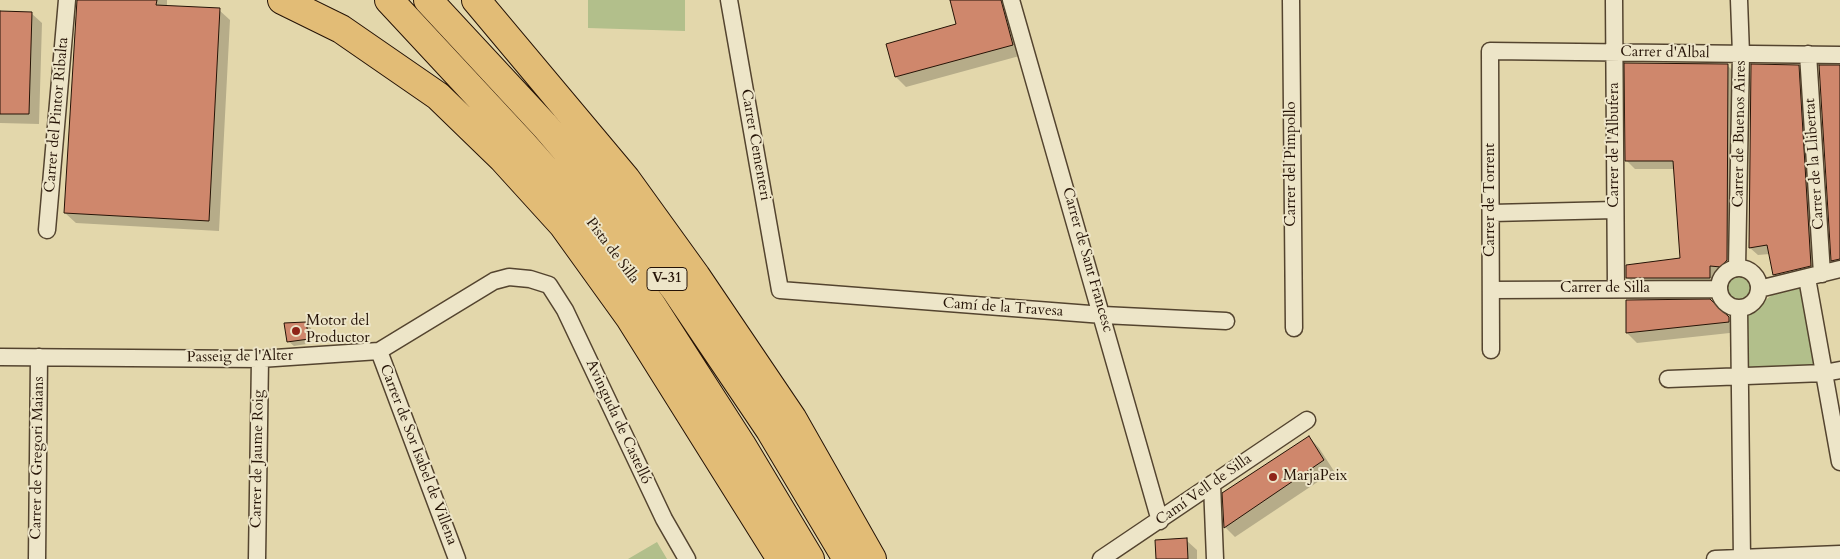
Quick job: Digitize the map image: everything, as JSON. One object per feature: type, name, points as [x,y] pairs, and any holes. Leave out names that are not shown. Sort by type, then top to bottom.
[{"type":"highway","points":[[282,0],[341,29],[438,96],[503,159],[563,225],[630,318],[781,559]]},
{"type":"highway","name":"Pista de Silla","points":[[389,0],[523,144],[582,211],[651,304],[741,444],[810,559]]},
{"type":"highway","name":"Pista de Silla","points":[[428,0],[604,194],[675,289],[770,430],[847,559]]},
{"type":"highway","points":[[476,0],[626,179],[696,276],[792,418],[872,559]]},
{"type":"street","name":"Carrer del Pintor Ribalta","points":[[46,230],[67,0]]},
{"type":"street","name":"Carrer Cementeri","points":[[729,0],[780,290]]},
{"type":"street","name":"Carrer de Sant Francesc","points":[[1011,0],[1103,315],[1160,521]]},
{"type":"street","name":"Carrer del Pimpollo","points":[[1291,0],[1294,328]]},
{"type":"street","name":"Carrer de l'Albufera","points":[[1614,0],[1616,289]]},
{"type":"street","name":"Carrer de Buenos Aires","points":[[1737,267],[1741,54],[1739,0]]},
{"type":"street","name":"Carrer d'Albal","points":[[1490,51],[1840,55]]},
{"type":"street","name":"Carrer de Torrent","points":[[1490,51],[1491,350]]},
{"type":"street","name":"Carrer de la Llibertat","points":[[1808,54],[1814,276],[1832,372],[1840,462]]},
{"type":"street","points":[[1492,213],[1616,210]]},
{"type":"street","points":[[1737,267],[1750,271],[1758,282],[1759,289],[1755,300],[1745,307],[1739,308],[1727,304],[1723,300],[1718,288],[1719,282],[1726,272],[1737,267]]},
{"type":"street","points":[[1759,289],[1840,269]]},
{"type":"street","name":"Passeig de l'Alter","points":[[0,358],[260,359],[379,351],[494,281],[509,277],[523,278],[549,285]]},
{"type":"street","name":"Avinguda de Castelló","points":[[549,285],[565,310],[664,519],[687,559]]},
{"type":"street","name":"Carrer de Silla","points":[[1491,290],[1718,288]]},
{"type":"street","name":"Camí de la Travesa","points":[[780,290],[1103,315],[1226,321]]},
{"type":"street","points":[[1739,308],[1742,558]]},
{"type":"street","name":"Carrer de Sor Isabel de Villena","points":[[379,351],[458,559]]},
{"type":"street","name":"Carrer de Gregori Maians","points":[[37,559],[39,357]]},
{"type":"street","name":"Carrer de Jaume Roig","points":[[257,559],[260,359]]},
{"type":"street","points":[[1668,379],[1832,372]]},
{"type":"street","name":"Camí Vell de Silla","points":[[1101,559],[1160,521],[1307,420]]},
{"type":"street","points":[[1212,484],[1215,559]]},
{"type":"street","points":[[1715,559],[1840,554]]},
{"type":"green space","points":[[588,0],[685,0],[685,31],[588,28]]},
{"type":"green space","points":[[1739,274],[1748,278],[1752,287],[1748,296],[1739,300],[1730,296],[1726,287],[1730,278]]},
{"type":"green space","points":[[1802,288],[1816,366],[1747,368],[1746,315],[1772,295]]},
{"type":"green space","points":[[657,542],[667,559],[628,559]]},
{"type":"building","points":[[77,0],[157,0],[156,5],[220,8],[209,221],[64,213]]},
{"type":"building","points":[[950,0],[1001,0],[1013,45],[895,77],[886,44],[956,24]]},
{"type":"building","points":[[0,11],[32,12],[29,114],[0,114]]},
{"type":"building","points":[[1624,63],[1728,64],[1727,260],[1721,267],[1710,266],[1710,278],[1626,278],[1626,265],[1680,258],[1673,161],[1625,161]]},
{"type":"building","points":[[1751,64],[1799,65],[1811,266],[1773,275],[1767,245],[1749,248]]},
{"type":"building","points":[[1819,65],[1840,65],[1840,259],[1831,261]]},
{"type":"building","points":[[1710,299],[1729,317],[1729,322],[1626,333],[1626,300]]},
{"type":"building","name":"Motor del Productor","points":[[306,322],[309,339],[287,342],[284,323]]},
{"type":"building","name":"MarjaPeix","points":[[1309,436],[1324,460],[1224,528],[1222,493]]},
{"type":"building","points":[[1187,538],[1188,559],[1156,559],[1155,540]]},
{"type":"place","name":"Motor del Productor","points":[[296,331]]},
{"type":"place","name":"MarjaPeix","points":[[1273,477]]}]
